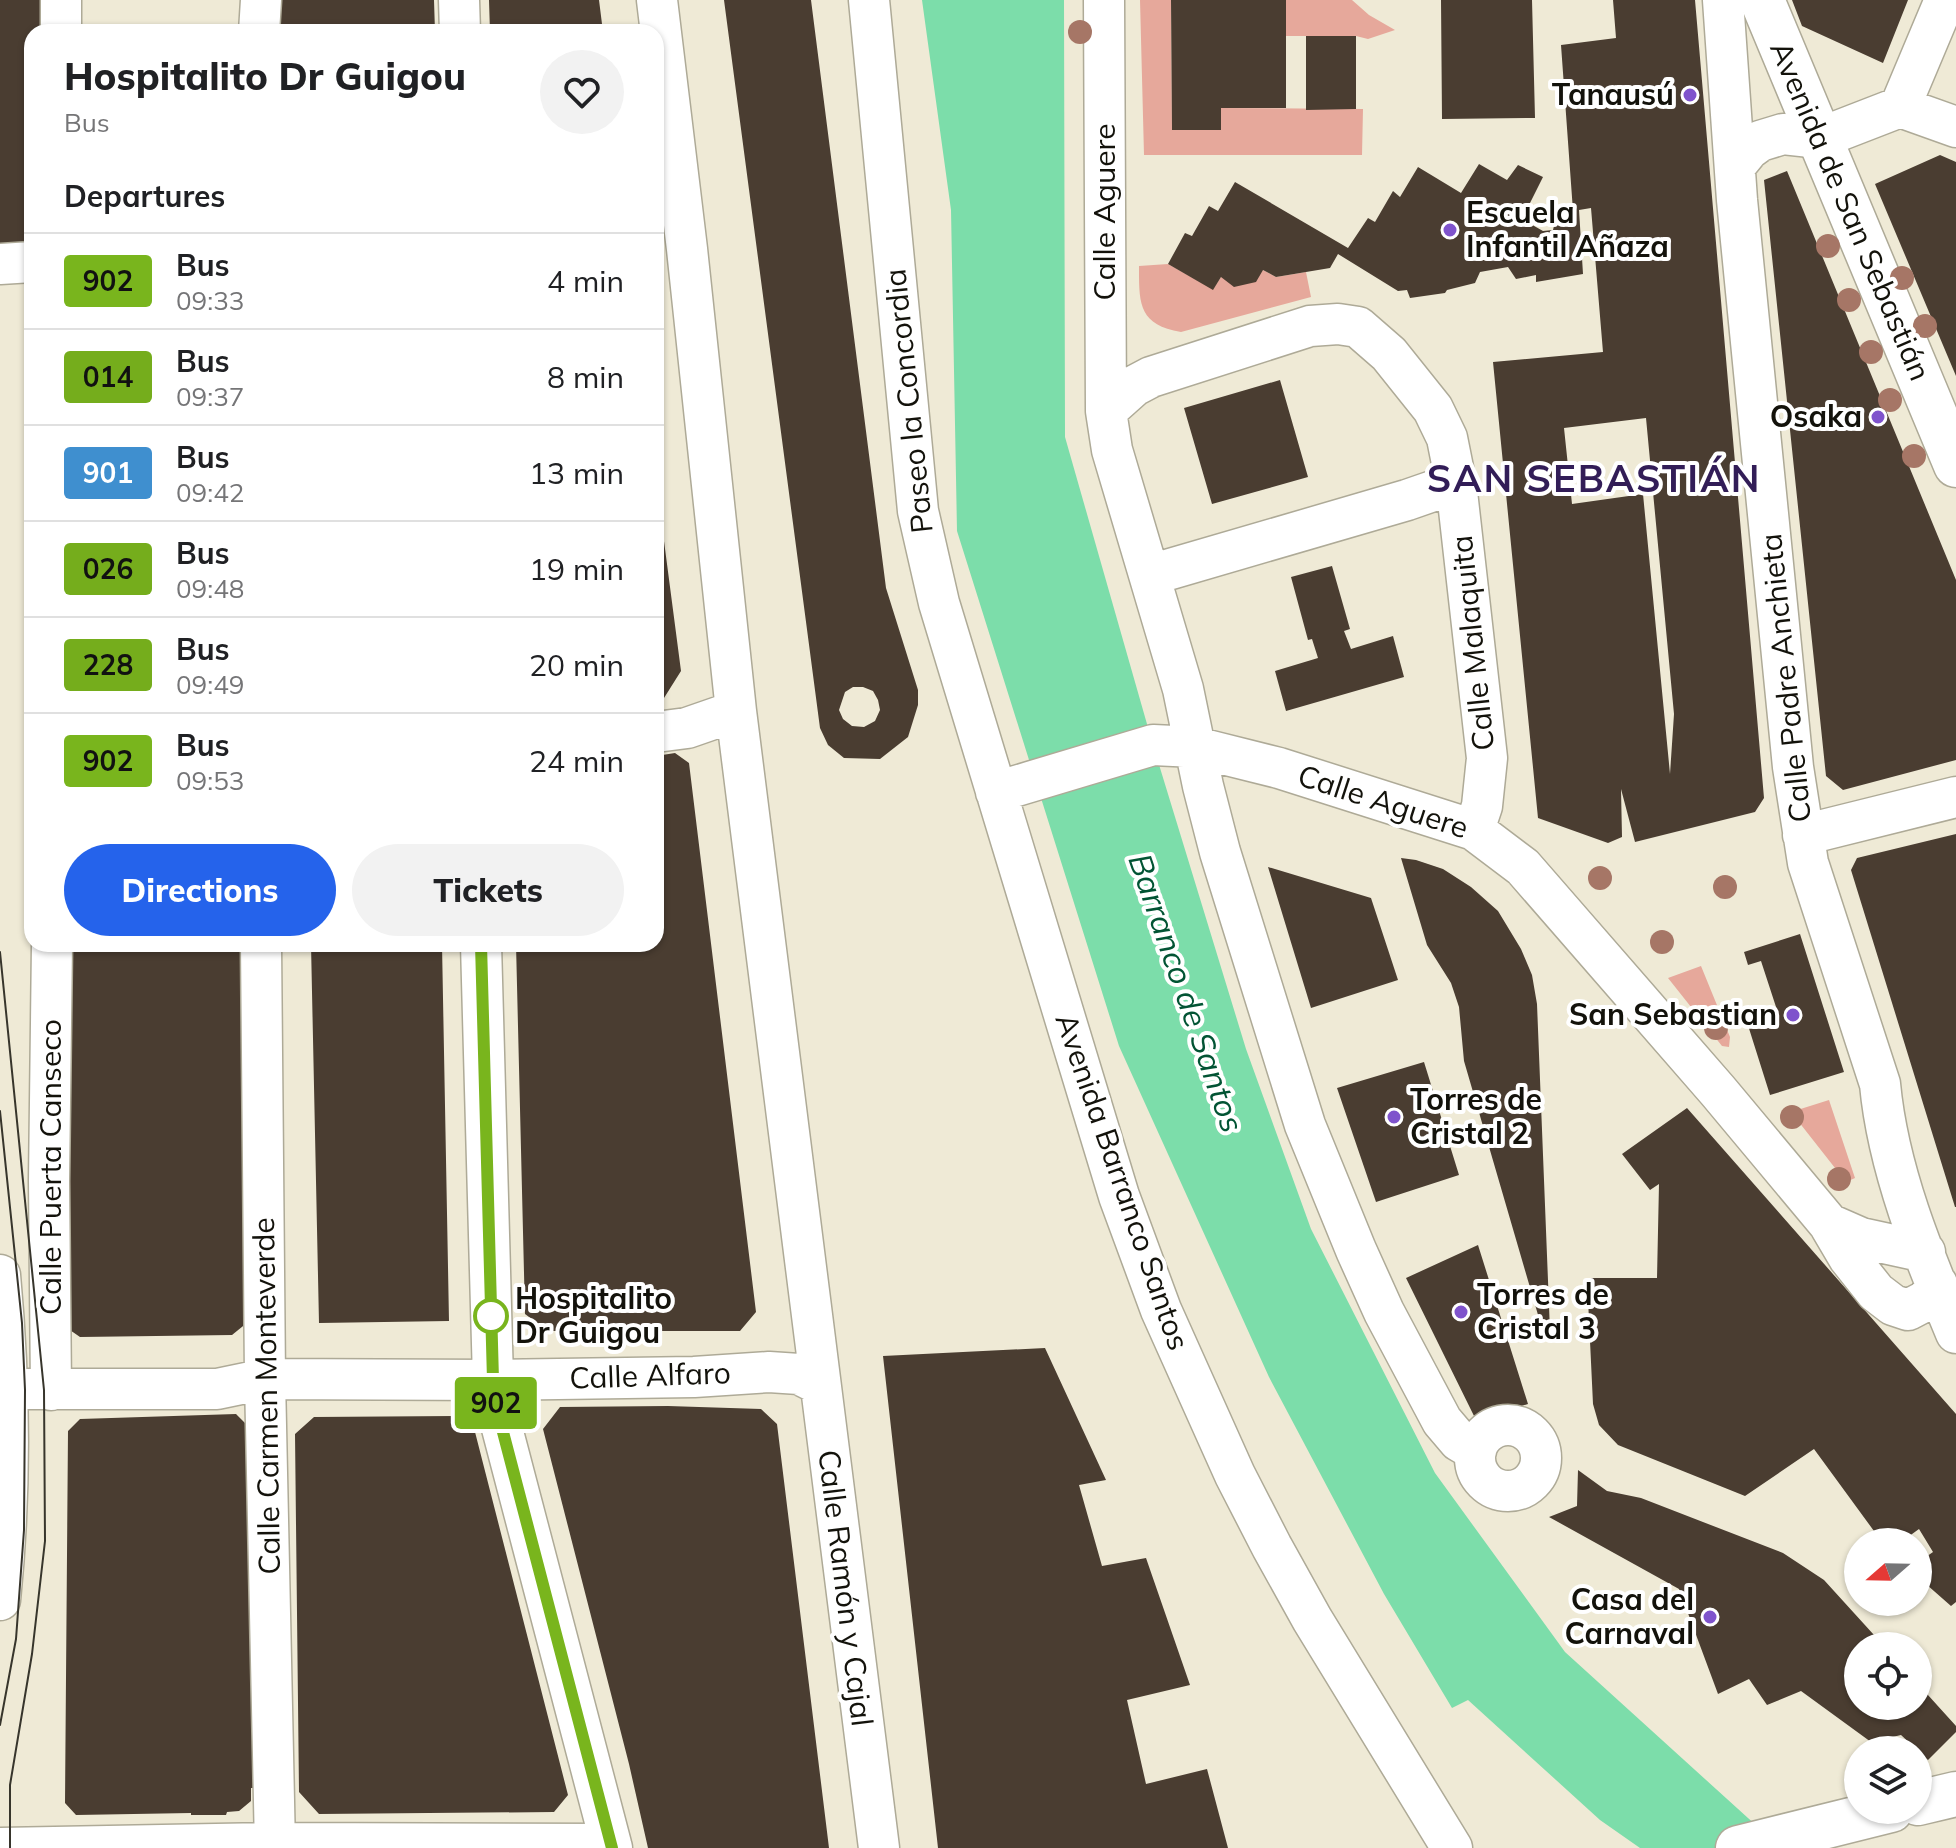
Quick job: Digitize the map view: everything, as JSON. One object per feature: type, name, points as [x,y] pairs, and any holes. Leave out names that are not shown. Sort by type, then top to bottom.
[{"type":"street","points":[[61,0],[61,24]]},
{"type":"street","points":[[260,24],[261,0]]},
{"type":"street","points":[[459,0],[460,24]]},
{"type":"street","name":"Calle Ramón y Cajal","points":[[657,0],[658,24]]},
{"type":"street","name":"Paseo la Concordia","points":[[869,0],[918,511],[928,562],[996,792]]},
{"type":"street","name":"Calle Aguere","points":[[1104,0],[1106,411],[1112,450],[1183,689],[1220,852],[1305,1125],[1356,1250],[1391,1325],[1442,1421],[1459,1441],[1476,1451]]},
{"type":"street","name":"Calle Padre Anchieta","points":[[1723,0],[1790,736],[1803,835],[1808,863],[1880,1084],[1883,1118],[1900,1184],[1956,1333]]},
{"type":"street","name":"Avenida de San Sebastián","points":[[1762,0],[1956,465]]},
{"type":"street","points":[[1900,107],[1945,0]]},
{"type":"street","points":[[1736,165],[1760,141],[1783,134],[1820,138],[1900,107],[1956,127]]},
{"type":"street","name":"Calle Ramón y Cajal","points":[[664,117],[672,250],[736,711],[879,1848]]},
{"type":"street","points":[[0,264],[24,262]]},
{"type":"street","name":"Calle Malaquita","points":[[1106,411],[1134,386],[1151,377],[1310,326],[1338,324],[1358,327],[1389,354],[1433,409],[1447,438],[1456,483],[1487,758],[1482,806],[1474,830]]},
{"type":"street","points":[[1150,575],[1456,483]]},
{"type":"street","points":[[664,731],[687,728],[736,711]]},
{"type":"street","points":[[996,792],[1153,745],[1195,747]]},
{"type":"street","name":"Calle Aguere","points":[[1195,747],[1279,768],[1474,830],[1523,867],[1708,1079],[1829,1224],[1849,1258],[1876,1292],[1893,1305],[1908,1310],[1927,1300],[1931,1268],[1829,1224]]},
{"type":"street","name":"Avenida Barranco Santos","points":[[996,792],[1119,1196],[1165,1320],[1235,1475],[1272,1547],[1452,1848]]},
{"type":"street","points":[[1803,835],[1956,797]]},
{"type":"street","name":"Calle Puerta Canseco","points":[[51,1390],[49,1181],[52,952]]},
{"type":"street","name":"Calle Carmen Monteverde","points":[[261,952],[265,1379],[275,1845]]},
{"type":"street","points":[[0,1848],[612,1846],[498,1413],[493,1380],[481,952]]},
{"type":"street","points":[[0,1275],[5,1556],[0,1600]]},
{"type":"street","name":"Calle Alfaro","points":[[4,1389],[217,1389],[265,1379],[493,1380],[694,1377],[769,1372],[799,1374],[819,1384]]},
{"type":"street","points":[[1932,1800],[1956,1794]]},
{"type":"street","points":[[1738,1848],[1844,1822]]},
{"type":"shaded area","points":[[1140,0],[1171,0],[1172,130],[1220,130],[1221,108],[1363,109],[1362,155],[1144,155]]},
{"type":"shaded area","points":[[1286,0],[1352,0],[1369,15],[1395,30],[1368,39],[1356,36],[1286,36]]},
{"type":"shaded area","points":[[1168,264],[1213,289],[1221,277],[1263,270],[1276,277],[1306,272],[1311,297],[1181,332],[1167,329],[1156,324],[1144,310],[1139,266]]},
{"type":"shaded area","points":[[1701,966],[1730,1037],[1729,1047],[1722,1046],[1668,978]]},
{"type":"shaded area","points":[[1829,1100],[1855,1178],[1846,1182],[1791,1112]]},
{"type":"water","name":"Barranco de Santos","points":[[922,0],[1064,0],[1065,437],[1153,745],[1246,1049],[1311,1229],[1435,1473],[1565,1652],[1781,1848],[1640,1848],[1600,1820],[1468,1700],[1452,1708],[1384,1594],[1269,1377],[1119,1046],[957,531],[951,210]]},
{"type":"building","points":[[0,0],[51,0],[51,24],[24,24],[24,250],[0,250]]},
{"type":"building","points":[[275,0],[434,0],[435,24],[275,24]]},
{"type":"building","points":[[489,0],[599,0],[602,24],[490,24]]},
{"type":"building","points":[[724,0],[811,0],[886,588],[918,690],[918,705],[908,737],[880,759],[844,758],[828,745],[820,728]],"holes":[[[853,687],[873,691],[880,710],[875,721],[864,727],[852,726],[843,719],[839,710],[845,692]]]},
{"type":"building","points":[[1171,0],[1286,0],[1286,108],[1221,108],[1221,130],[1172,130]]},
{"type":"building","points":[[1441,0],[1532,0],[1535,118],[1442,119]]},
{"type":"building","points":[[1613,0],[1695,0],[1764,798],[1755,812],[1635,842],[1621,789],[1622,837],[1608,843],[1538,818],[1493,362],[1603,352],[1591,208],[1579,210],[1583,274],[1536,282],[1536,275],[1516,279],[1508,267],[1480,272],[1475,283],[1445,293],[1410,298],[1407,290],[1398,291],[1338,254],[1330,268],[1276,277],[1263,270],[1256,282],[1234,287],[1221,277],[1213,290],[1168,264],[1185,233],[1192,236],[1209,206],[1218,211],[1235,182],[1348,248],[1368,218],[1375,222],[1393,191],[1400,197],[1418,167],[1461,193],[1479,164],[1507,180],[1518,165],[1543,177],[1522,219],[1543,231],[1553,230],[1557,214],[1573,211],[1561,45],[1616,38]],"holes":[[[1646,418],[1674,714],[1670,774],[1643,494],[1572,504],[1564,428]]]},
{"type":"building","points":[[1792,0],[1908,0],[1883,63],[1802,26]]},
{"type":"building","points":[[1306,36],[1356,36],[1356,109],[1306,110]]},
{"type":"building","points":[[1940,155],[1956,162],[1956,376],[1875,184]]},
{"type":"building","points":[[1787,171],[1956,580],[1956,760],[1843,790],[1826,776],[1764,180]]},
{"type":"building","points":[[1280,380],[1308,477],[1212,504],[1184,408]]},
{"type":"building","points":[[664,541],[681,671],[664,698]]},
{"type":"building","points":[[1332,566],[1350,629],[1344,631],[1351,649],[1393,636],[1404,677],[1286,711],[1275,671],[1318,658],[1312,639],[1308,640],[1291,577]]},
{"type":"building","points":[[675,753],[689,763],[756,1312],[740,1331],[548,1331],[525,1314],[516,952],[664,952],[664,755]]},
{"type":"building","points":[[1956,834],[1955,1207],[1851,870],[1857,858]]},
{"type":"building","points":[[1401,858],[1443,869],[1471,887],[1498,911],[1521,949],[1532,975],[1537,1004],[1550,1331],[1543,1332],[1464,1061],[1459,1007],[1451,983],[1427,945]]},
{"type":"building","points":[[1268,867],[1371,898],[1398,980],[1311,1008]]},
{"type":"building","name":"San Sebastian","points":[[1800,934],[1844,1072],[1770,1095],[1746,1019],[1777,1010],[1761,961],[1748,965],[1744,952]]},
{"type":"building","points":[[69,952],[244,952],[248,1322],[232,1335],[80,1337],[67,1328]]},
{"type":"building","points":[[311,952],[442,952],[449,1321],[319,1323]]},
{"type":"building","name":"Torres de Cristal 2","points":[[1424,1062],[1459,1175],[1376,1202],[1337,1088]]},
{"type":"building","points":[[1687,1108],[1956,1414],[1956,1602],[1951,1606],[1932,1589],[1932,1528],[1872,1528],[1814,1449],[1745,1496],[1618,1445],[1599,1425],[1593,1404],[1587,1278],[1657,1278],[1659,1184],[1650,1190],[1622,1154]]},
{"type":"building","name":"Torres de Cristal 3","points":[[1478,1245],[1528,1404],[1476,1420],[1406,1278]]},
{"type":"building","points":[[1045,1348],[1106,1480],[1079,1485],[1102,1566],[1146,1558],[1190,1685],[1127,1700],[1146,1784],[1207,1769],[1228,1848],[938,1848],[883,1356]]},
{"type":"building","points":[[560,1407],[761,1409],[777,1424],[829,1848],[648,1848],[543,1429]]},
{"type":"building","points":[[236,1414],[250,1428],[251,1801],[239,1811],[227,1812],[226,1815],[76,1815],[65,1803],[68,1431],[80,1419]]},
{"type":"building","points":[[455,1416],[475,1432],[568,1795],[554,1812],[319,1814],[299,1792],[295,1434],[314,1417]]},
{"type":"building","points":[[1578,1470],[1607,1491],[1641,1498],[1783,1553],[1824,1580],[1844,1602],[1844,1616],[1857,1616],[1871,1632],[1844,1632],[1844,1720],[1932,1720],[1932,1699],[1956,1726],[1956,1732],[1932,1756],[1932,1736],[1863,1736],[1801,1691],[1767,1705],[1749,1679],[1718,1694],[1679,1589],[1549,1517],[1577,1506]]},
{"type":"tram line","points":[[0,952],[44,1390],[45,1541],[32,1654],[10,1785],[10,1848]]},
{"type":"tram line","points":[[0,1111],[22,1323],[25,1390],[24,1530],[16,1639],[0,1725]]},
{"type":"bus line","name":"902","points":[[481,952],[493,1380],[498,1413],[612,1848]]},
{"type":"place","name":"Tanausú","points":[[1690,95]]},
{"type":"place","name":"Escuela Infantil Añaza","points":[[1450,230]]},
{"type":"place","name":"Osaka","points":[[1878,417]]},
{"type":"place","name":"San Sebastian","points":[[1793,1015]]},
{"type":"place","name":"Torres de Cristal 2","points":[[1394,1117]]},
{"type":"place","name":"Torres de Cristal 3","points":[[1461,1312]]},
{"type":"place","name":"Hospitalito Dr Guigou","points":[[491,1316]]},
{"type":"place","name":"Casa del Carnaval","points":[[1710,1617]]},
{"type":"district","name":"SAN SEBASTIÁN","points":[[1594,479]]}]
